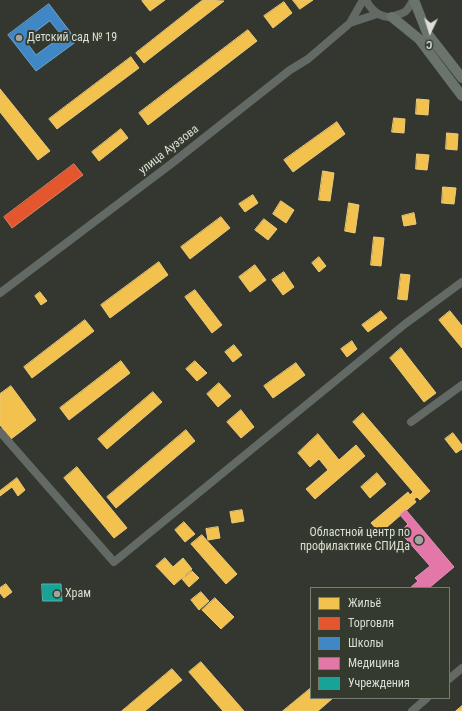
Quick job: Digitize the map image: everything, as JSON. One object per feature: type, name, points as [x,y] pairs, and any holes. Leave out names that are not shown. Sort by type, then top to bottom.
[{"type":"main road","points":[[414,0],[427,33],[462,78]]},
{"type":"main road","points":[[392,17],[419,39],[462,96]]},
{"type":"street","points":[[350,23],[365,0],[369,7],[377,14],[392,17],[406,12],[414,0]]},
{"type":"street","points":[[350,23],[377,14]]},
{"type":"street","name":"улица Ауэзова","points":[[0,293],[171,164],[290,70],[308,59],[350,23]]},
{"type":"street","points":[[0,432],[114,562],[400,328],[462,282]]},
{"type":"street","points":[[411,422],[462,385]]},
{"type":"street","points":[[450,678],[462,668]]},
{"type":"street","points":[[412,711],[426,699]]},
{"type":"building: Жильё","points":[[165,0],[150,11],[142,1]]},
{"type":"building: Жильё","points":[[203,0],[224,1],[144,63],[136,53]]},
{"type":"building: Жильё","points":[[293,0],[313,0],[300,9]]},
{"type":"building: Жильё","points":[[284,2],[292,13],[273,28],[264,16]]},
{"type":"building: Жильё","points":[[248,30],[257,41],[148,125],[139,113]]},
{"type":"building: Жильё","points":[[131,57],[139,68],[57,129],[49,119]]},
{"type":"building: Жильё","points":[[0,89],[50,151],[38,160],[0,112]]},
{"type":"building: Жильё","points":[[417,99],[429,100],[428,115],[416,114]]},
{"type":"building: Жильё","points":[[394,118],[405,119],[404,133],[392,132]]},
{"type":"building: Жильё","points":[[337,122],[345,134],[293,172],[284,160]]},
{"type":"building: Жильё","points":[[121,129],[128,138],[99,161],[92,152]]},
{"type":"building: Жильё","points":[[447,133],[458,134],[457,150],[446,149]]},
{"type":"building: Жильё","points":[[417,154],[429,155],[427,170],[416,169]]},
{"type":"building: Жильё","points":[[323,171],[334,173],[330,201],[319,200]]},
{"type":"building: Жильё","points":[[443,187],[456,188],[454,204],[442,203]]},
{"type":"building: Жильё","points":[[253,195],[258,203],[245,212],[239,204]]},
{"type":"building: Жильё","points":[[281,201],[294,210],[286,223],[273,214]]},
{"type":"building: Жильё","points":[[349,203],[359,205],[355,233],[345,231]]},
{"type":"building: Жильё","points":[[414,213],[416,224],[404,226],[402,216]]},
{"type":"building: Жильё","points":[[221,217],[230,228],[190,259],[181,247]]},
{"type":"building: Жильё","points":[[264,219],[277,229],[268,240],[255,230]]},
{"type":"building: Жильё","points":[[374,237],[384,238],[381,266],[371,265]]},
{"type":"building: Жильё","points":[[319,257],[326,266],[319,272],[312,263]]},
{"type":"building: Жильё","points":[[159,262],[168,275],[110,318],[101,305]]},
{"type":"building: Жильё","points":[[255,265],[266,280],[250,292],[239,277]]},
{"type":"building: Жильё","points":[[284,272],[294,287],[283,295],[272,280]]},
{"type":"building: Жильё","points":[[401,274],[410,275],[407,300],[398,299]]},
{"type":"building: Жильё","points":[[195,290],[222,325],[212,333],[185,297]]},
{"type":"building: Жильё","points":[[40,292],[47,301],[41,305],[35,296]]},
{"type":"building: Жильё","points":[[381,311],[387,318],[368,332],[362,325]]},
{"type":"building: Жильё","points":[[450,311],[462,326],[462,348],[439,320]]},
{"type":"building: Жильё","points":[[85,320],[94,331],[32,378],[24,367]]},
{"type":"building: Жильё","points":[[352,341],[357,349],[347,357],[341,349]]},
{"type":"building: Жильё","points":[[234,345],[242,355],[233,362],[225,352]]},
{"type":"building: Жильё","points":[[401,348],[436,393],[424,402],[390,358]]},
{"type":"building: Жильё","points":[[121,361],[130,373],[69,420],[60,408]]},
{"type":"building: Жильё","points":[[195,361],[207,373],[197,381],[186,369]]},
{"type":"building: Жильё","points":[[296,363],[305,375],[273,398],[264,386]]},
{"type":"building: Жильё","points":[[219,383],[231,396],[218,407],[207,394]]},
{"type":"building: Жильё","points":[[11,386],[36,420],[11,439],[0,425],[0,394]]},
{"type":"building: Жильё","points":[[153,392],[162,402],[107,449],[98,439]]},
{"type":"building: Жильё","points":[[241,410],[254,427],[241,438],[227,422]]},
{"type":"building: Жильё","points":[[363,413],[430,491],[420,500],[417,497],[414,499],[416,502],[380,533],[371,523],[408,492],[410,495],[413,492],[353,422]]},
{"type":"building: Жильё","points":[[186,430],[195,441],[116,508],[107,497]]},
{"type":"building: Жильё","points":[[453,433],[462,445],[462,449],[456,453],[445,439]]},
{"type":"building: Жильё","points":[[318,434],[339,460],[356,445],[365,456],[315,499],[306,489],[328,470],[319,459],[310,467],[298,453]]},
{"type":"building: Жильё","points":[[77,467],[127,528],[114,538],[64,478]]},
{"type":"building: Жильё","points":[[377,473],[386,484],[370,498],[361,487]]},
{"type":"building: Жильё","points":[[17,478],[25,490],[18,496],[12,487],[0,496],[0,491]]},
{"type":"building: Жильё","points":[[242,510],[244,521],[232,523],[230,512]]},
{"type":"building: Жильё","points":[[184,522],[195,534],[185,542],[175,530]]},
{"type":"building: Жильё","points":[[218,527],[220,538],[208,540],[206,529]]},
{"type":"building: Жильё","points":[[202,535],[237,574],[226,584],[191,544]]},
{"type":"building: Жильё","points":[[165,558],[173,567],[183,558],[192,569],[174,585],[156,566]]},
{"type":"building: Жильё","points":[[192,571],[199,578],[189,587],[182,579]]},
{"type":"building: Жильё","points":[[6,584],[12,592],[4,598],[0,593],[0,588]]},
{"type":"building: Жильё","points":[[201,592],[209,601],[199,610],[191,600]]},
{"type":"building: Жильё","points":[[215,598],[234,617],[221,629],[202,610]]},
{"type":"building: Жильё","points":[[201,662],[244,711],[223,711],[189,672]]},
{"type":"building: Жильё","points":[[172,669],[182,680],[145,711],[122,711]]},
{"type":"building: Жильё","points":[[310,689],[310,699],[332,699],[318,711],[283,711]]},
{"type":"building: Жильё","points":[[462,706],[462,711],[456,711]]},
{"type":"building: Торговля","points":[[74,164],[83,175],[12,228],[4,217]]},
{"type":"building: Школы","name":"Детский сад № 19","points":[[49,4],[77,41],[36,71],[8,35]],"holes":[[[50,21],[62,36],[36,55],[25,40]]]},
{"type":"building: Медицина","points":[[406,510],[454,567],[430,587],[411,587],[418,581],[415,578],[430,566],[400,532],[408,524],[400,515]]},
{"type":"building: Учреждения","points":[[42,584],[61,584],[62,601],[43,601]]},
{"type":"place","name":"Детский сад № 19","points":[[19,38]]},
{"type":"place","name":"Областной центр по профилактике СПИДа","points":[[419,540]]},
{"type":"place","name":"Храм","points":[[57,594]]}]
